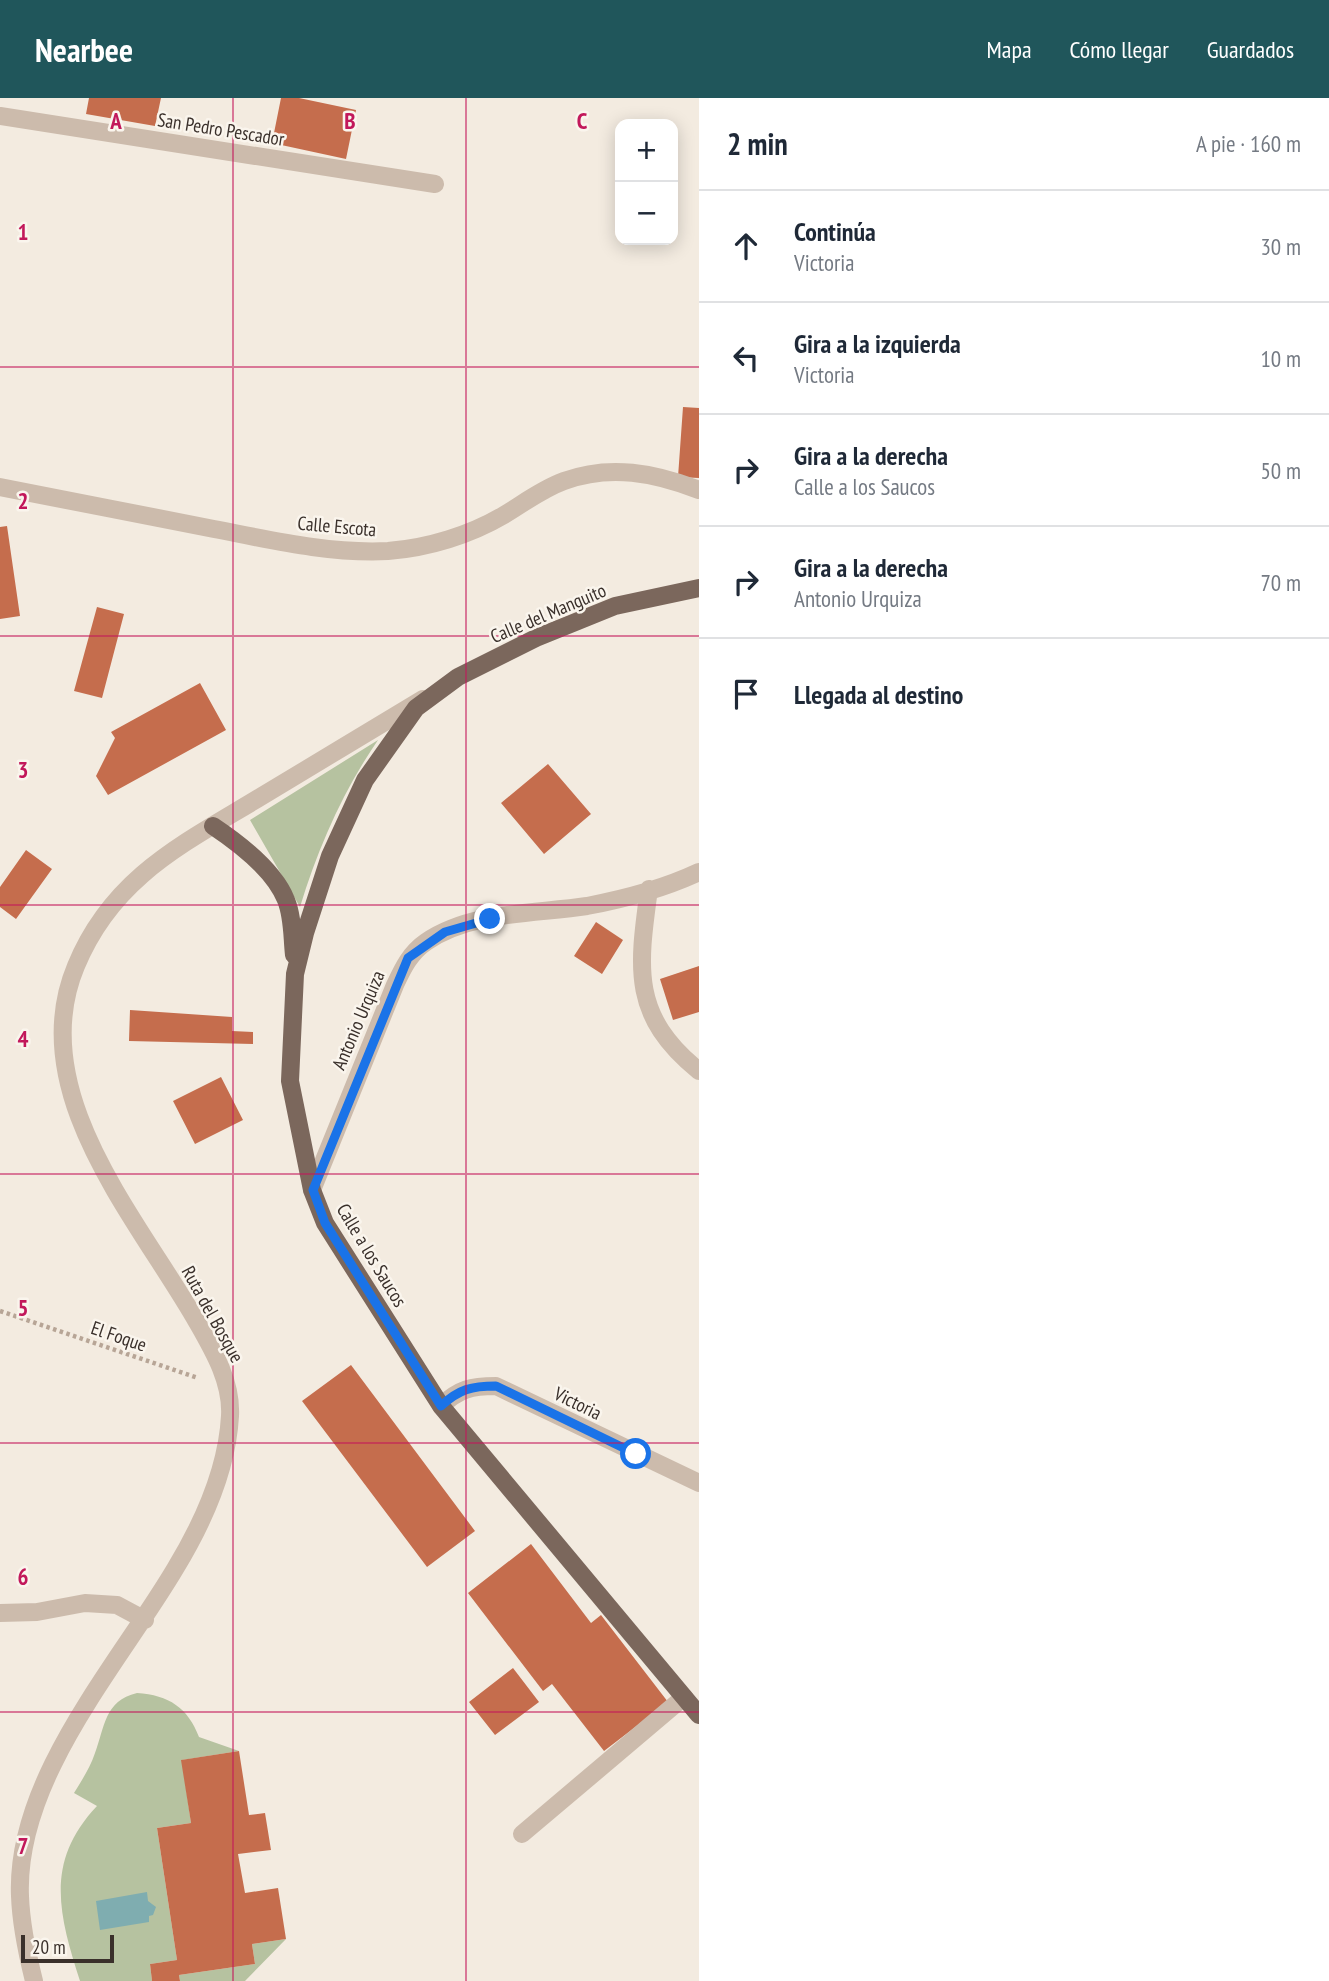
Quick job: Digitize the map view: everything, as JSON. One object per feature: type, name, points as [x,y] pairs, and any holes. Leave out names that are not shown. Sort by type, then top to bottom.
[{"type":"main road","name":"Calle del Manguito","points":[[458,677],[536,638],[615,606],[699,588]]},
{"type":"main road","name":"Calle a los Saucos","points":[[458,677],[416,708],[365,780],[330,856],[305,933],[295,974],[290,1081],[313,1190],[325,1223],[441,1406],[699,1714]]},
{"type":"main road","points":[[213,826],[250,854],[287,901],[295,974]]},
{"type":"street","name":"San Pedro Pescador","points":[[0,116],[435,184]]},
{"type":"street","name":"Calle Escota","points":[[0,486],[281,542],[359,551],[389,551],[449,540],[503,516],[546,488],[586,475],[632,472],[656,475],[699,489]]},
{"type":"street","name":"Ruta del Bosque","points":[[34,1981],[20,1894],[22,1858],[39,1794],[66,1738],[145,1620],[191,1543],[217,1482],[230,1415],[229,1388],[201,1328],[120,1203],[89,1139],[67,1077],[64,1044],[70,982],[89,940],[105,915],[127,886],[145,869],[196,834],[458,677]]},
{"type":"street","name":"Antonio Urquiza","points":[[313,1190],[408,958],[425,943],[467,923],[590,905],[671,886],[699,872]]},
{"type":"street","points":[[649,890],[641,943],[648,1010],[673,1049],[699,1071]]},
{"type":"street","name":"Victoria","points":[[441,1406],[457,1391],[478,1386],[496,1386],[699,1483]]},
{"type":"street","points":[[0,1613],[37,1612],[85,1603],[117,1605],[145,1620]]},
{"type":"street","points":[[522,1835],[684,1697]]},
{"type":"path","name":"El Foque","points":[[0,1311],[229,1388]]},
{"type":"green space","points":[[378,740],[333,820],[300,907],[250,820]]},
{"type":"green space","points":[[137,1693],[168,1700],[189,1718],[199,1737],[239,1751],[182,1760],[191,1823],[157,1828],[177,1960],[150,1964],[152,1981],[80,1981],[62,1911],[63,1869],[69,1848],[80,1827],[97,1806],[74,1793],[91,1764],[107,1716],[118,1702]]},
{"type":"green space","points":[[286,1939],[245,1981],[180,1981],[179,1975],[255,1964],[252,1944]]},
{"type":"water","points":[[147,1892],[148,1901],[156,1907],[153,1915],[149,1916],[149,1922],[100,1930],[96,1901]]},
{"type":"building","points":[[89,98],[161,98],[155,126],[86,114]]},
{"type":"building","points":[[281,98],[299,98],[356,110],[346,159],[272,143]]},
{"type":"building","points":[[683,407],[699,408],[699,478],[678,477]]},
{"type":"building","points":[[7,526],[20,616],[0,619],[0,527]]},
{"type":"building","points":[[97,607],[124,614],[102,698],[74,691]]},
{"type":"building","points":[[200,683],[226,730],[108,795],[96,776],[115,738],[111,732]]},
{"type":"building","points":[[548,764],[591,814],[544,854],[501,803]]},
{"type":"building","points":[[26,850],[52,869],[16,919],[0,907],[0,887]]},
{"type":"building","points":[[596,922],[623,940],[602,974],[574,956]]},
{"type":"building","points":[[699,966],[699,1012],[673,1020],[660,979]]},
{"type":"building","points":[[130,1010],[232,1017],[232,1031],[253,1032],[253,1044],[129,1041]]},
{"type":"building","points":[[221,1077],[243,1120],[195,1144],[173,1101]]},
{"type":"building","points":[[351,1365],[475,1531],[427,1567],[302,1401]]},
{"type":"building","points":[[531,1544],[591,1623],[601,1615],[668,1702],[604,1751],[552,1684],[543,1691],[468,1593]]},
{"type":"building","points":[[513,1668],[539,1702],[495,1735],[469,1702]]},
{"type":"building","points":[[239,1751],[249,1815],[265,1813],[271,1850],[238,1854],[245,1893],[278,1888],[286,1939],[252,1944],[255,1964],[179,1975],[180,1981],[152,1981],[150,1964],[177,1960],[157,1828],[191,1823],[181,1760]]},
{"type":"route","points":[[490,919],[467,923],[445,932],[425,943],[408,958],[313,1190],[325,1223],[441,1406],[457,1391],[478,1386],[496,1386],[636,1454]]}]
